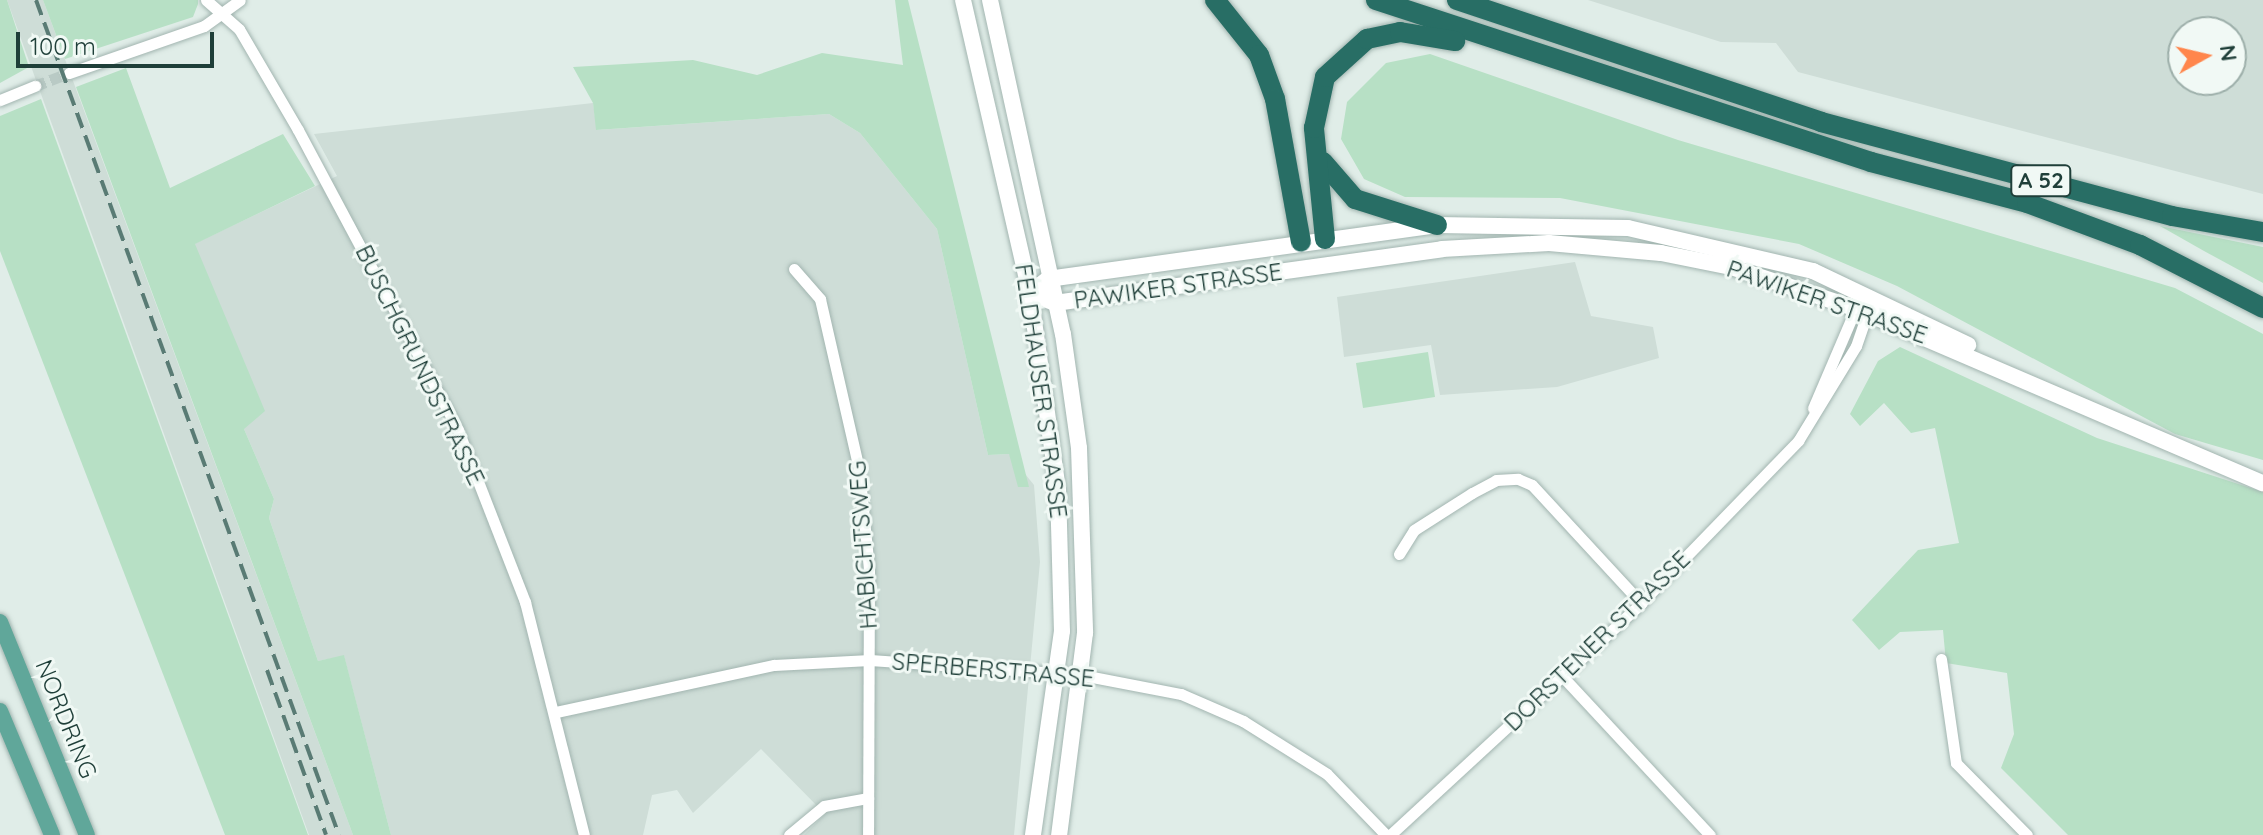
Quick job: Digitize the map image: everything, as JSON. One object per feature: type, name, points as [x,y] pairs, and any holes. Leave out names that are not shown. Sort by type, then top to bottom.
[{"type":"highway","points":[[1215,0],[1259,55],[1275,99],[1301,242]]},
{"type":"highway","name":"A 52","points":[[1376,0],[1583,72],[2027,203],[2140,245],[2263,308]]},
{"type":"highway","name":"A 52","points":[[1468,2],[1821,122],[2172,216],[2263,232]]},
{"type":"highway","points":[[1325,239],[1315,105],[1325,77],[1367,39],[1434,34],[1534,67],[1583,72]]},
{"type":"highway","points":[[1317,151],[1355,199],[1437,225]]},
{"type":"main road","name":"FELDHAUSER STRASSE","points":[[963,0],[1030,293],[1058,489],[1057,671],[1033,835]]},
{"type":"main road","name":"FELDHAUSER STRASSE","points":[[990,0],[1055,303],[1079,448],[1082,675],[1059,835]]},
{"type":"main road","name":"PAWIKER STRASSE","points":[[1030,293],[1048,279],[1437,225],[1628,228],[1763,256],[1869,294],[2000,365]]},
{"type":"main road","name":"PAWIKER STRASSE","points":[[1316,265],[1325,239]]},
{"type":"main road","name":"PAWIKER STRASSE","points":[[1301,242],[1316,265]]},
{"type":"main road","name":"PAWIKER STRASSE","points":[[1030,293],[1055,303],[1316,265],[1549,243],[1731,267],[1861,311],[2000,365],[2263,483]]},
{"type":"main road","name":"NORDRING","points":[[0,622],[87,835]]},
{"type":"main road","points":[[0,711],[52,835]]},
{"type":"street","points":[[69,73],[222,15],[240,0]]},
{"type":"street","name":"BUSCHGRUNDSTRASSE","points":[[207,1],[239,29],[298,130],[458,430],[525,602],[556,712],[584,835]]},
{"type":"street","points":[[0,100],[35,86]]},
{"type":"street","name":"HABICHTSWEG","points":[[794,269],[820,299],[850,420],[869,569],[868,835]]},
{"type":"street","name":"DORSTENER STRASSE","points":[[1388,835],[1641,603],[1798,441],[1869,294]]},
{"type":"street","name":"DORSTENER STRASSE","points":[[1798,441],[1861,311]]},
{"type":"street","points":[[1399,554],[1414,530],[1472,493],[1496,480],[1518,479],[1532,485],[1641,603]]},
{"type":"street","points":[[1941,659],[1956,763],[2027,835]]},
{"type":"street","name":"SPERBERSTRASSE","points":[[556,712],[686,679],[870,660],[1057,671],[1181,694],[1243,721],[1327,774],[1388,835]]},
{"type":"street","points":[[1563,677],[1710,835]]},
{"type":"street","points":[[789,835],[824,806],[868,798]]},
{"type":"shaded area","points":[[7,0],[43,0],[353,835],[309,835]]},
{"type":"shaded area","points":[[1588,0],[2263,0],[2263,194],[1798,72],[1776,43],[1721,42]]},
{"type":"shaded area","points":[[593,103],[597,130],[829,114],[860,133],[937,229],[988,455],[1009,454],[1034,485],[1040,562],[1014,835],[804,835],[825,814],[761,749],[693,813],[677,790],[652,795],[643,835],[391,835],[344,656],[318,661],[269,518],[274,499],[244,429],[194,244],[337,176],[314,134]]},
{"type":"shaded area","points":[[1575,262],[1591,316],[1653,327],[1659,358],[1557,387],[1440,395],[1431,345],[1344,357],[1337,297]]},
{"type":"green space","points":[[0,0],[7,0],[29,67],[0,83]]},
{"type":"green space","points":[[43,0],[198,0],[198,4],[193,17],[65,59]]},
{"type":"green space","points":[[895,0],[908,0],[1029,487],[1018,487],[1009,454],[988,455],[937,229],[860,133],[829,114],[596,130],[593,103],[573,67],[693,60],[757,75],[822,53],[903,65]]},
{"type":"green space","points":[[1430,54],[1678,140],[2175,288],[2263,334],[2263,460],[2175,434],[1897,286],[1799,244],[1560,198],[1405,197],[1364,179],[1341,139],[1347,102],[1386,63]]},
{"type":"green space","points":[[126,68],[170,188],[283,134],[315,186],[195,244],[265,411],[244,429],[274,499],[269,518],[318,661],[344,655],[391,835],[353,835],[76,87]]},
{"type":"green space","points":[[41,99],[308,835],[225,835],[0,251],[0,116]]},
{"type":"green space","points":[[2160,226],[2263,247],[2263,283],[2204,251]]},
{"type":"green space","points":[[1900,347],[2097,438],[2263,492],[2263,835],[2068,835],[2001,768],[2014,734],[2007,673],[1946,663],[1943,630],[1900,632],[1879,650],[1852,620],[1918,550],[1959,543],[1935,428],[1911,433],[1884,403],[1860,426],[1850,414],[1878,361]]},
{"type":"green space","points":[[1428,352],[1435,397],[1363,408],[1356,363]]},
{"type":"tunnel","points":[[35,86],[69,73]]},
{"type":"railway","points":[[36,0],[339,835]]},
{"type":"railway","points":[[267,670],[326,835]]}]
